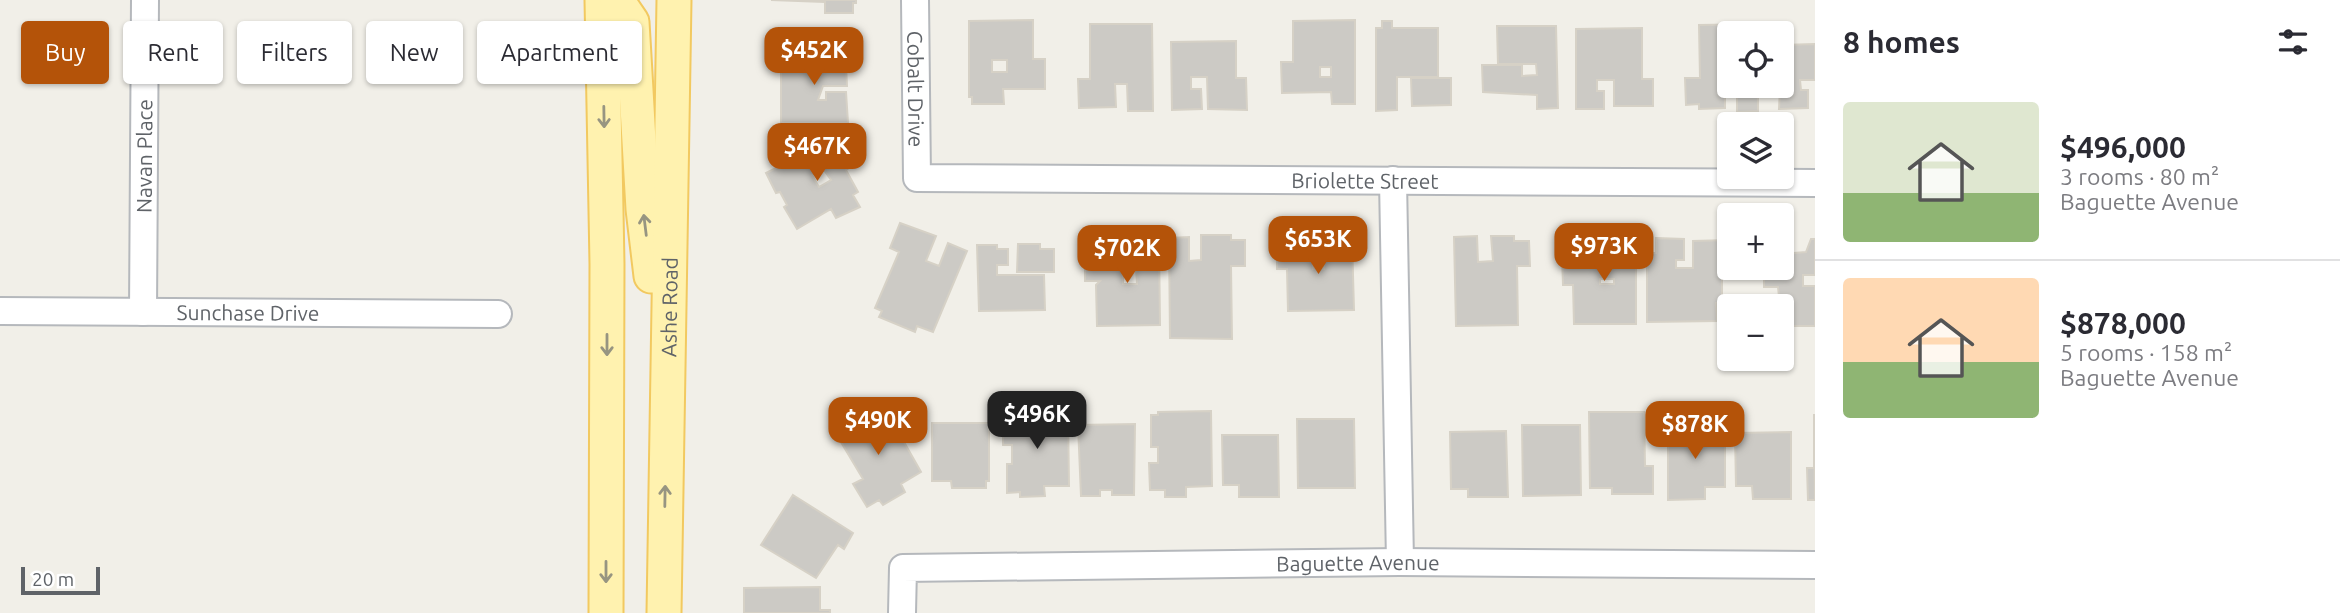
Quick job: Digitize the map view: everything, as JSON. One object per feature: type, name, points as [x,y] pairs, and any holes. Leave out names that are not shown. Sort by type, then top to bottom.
[{"type":"main road","points":[[602,0],[607,264],[606,613]]},
{"type":"main road","points":[[617,0],[632,22],[645,222],[653,289],[667,313]]},
{"type":"main road","name":"Ashe Road","points":[[664,613],[674,0]]},
{"type":"street","name":"Navan Place","points":[[143,312],[145,0]]},
{"type":"street","name":"Cobalt Drive","points":[[915,0],[918,178]]},
{"type":"street","name":"Briolette Street","points":[[918,178],[1815,183]]},
{"type":"street","points":[[1393,180],[1401,562]]},
{"type":"street","name":"Sunchase Drive","points":[[0,311],[498,314]]},
{"type":"street","name":"Baguette Avenue","points":[[902,613],[903,568],[1401,562],[1815,565]]},
{"type":"building","points":[[771,0],[856,0],[856,3],[853,3],[853,13],[825,13],[825,2]]},
{"type":"building","points":[[1033,20],[1033,59],[1045,59],[1045,89],[1003,89],[1004,104],[972,104],[972,97],[969,97],[969,21]],"holes":[[[992,60],[1007,60],[1007,72],[992,72]]]},
{"type":"building","points":[[1355,20],[1355,104],[1332,104],[1331,92],[1282,93],[1281,62],[1293,62],[1293,21]],"holes":[[[1320,67],[1331,67],[1331,77],[1320,77]]]},
{"type":"building","points":[[1382,21],[1392,21],[1392,28],[1438,28],[1438,77],[1397,77],[1397,110],[1376,111],[1376,28],[1382,28]]},
{"type":"building","points":[[1090,24],[1152,24],[1153,111],[1128,111],[1127,84],[1115,84],[1116,107],[1079,108],[1078,79],[1090,79]]},
{"type":"building","points":[[1699,25],[1717,25],[1717,98],[1725,98],[1725,108],[1699,109],[1699,104],[1686,105],[1685,78],[1700,78]]},
{"type":"building","points":[[1497,26],[1556,26],[1558,108],[1537,109],[1537,95],[1483,92],[1482,65],[1522,65],[1522,76],[1537,75],[1536,64],[1498,64]]},
{"type":"building","points":[[1642,28],[1642,79],[1653,79],[1653,106],[1614,106],[1614,80],[1597,80],[1597,91],[1604,91],[1604,109],[1576,109],[1576,29]]},
{"type":"building","points":[[1236,41],[1236,78],[1246,78],[1247,110],[1208,109],[1207,77],[1191,77],[1191,89],[1201,89],[1202,109],[1172,110],[1171,42]]},
{"type":"building","points":[[1815,44],[1815,80],[1800,80],[1801,90],[1808,90],[1808,108],[1779,109],[1780,98],[1794,98],[1794,45]]},
{"type":"building","points":[[815,45],[845,45],[847,86],[823,86],[818,100],[826,100],[826,92],[846,92],[848,123],[781,123],[781,56],[815,56]]},
{"type":"building","points":[[1411,78],[1451,78],[1451,105],[1412,106]]},
{"type":"building","points":[[1737,98],[1758,98],[1758,111],[1737,112]]},
{"type":"building","points":[[842,135],[857,163],[846,170],[858,192],[853,195],[860,207],[836,218],[831,209],[797,229],[784,207],[787,205],[780,192],[776,193],[766,173]],"holes":[[[824,170],[831,180],[819,187],[812,175]]]},
{"type":"building","points":[[900,223],[936,236],[926,261],[939,266],[948,243],[967,251],[933,332],[917,326],[915,332],[879,317],[882,311],[875,308],[899,252],[890,248]]},
{"type":"building","points":[[1201,235],[1231,235],[1231,240],[1245,240],[1245,266],[1231,266],[1232,339],[1170,338],[1169,238],[1189,237],[1189,261],[1201,260]]},
{"type":"building","points":[[1130,236],[1142,236],[1142,243],[1159,243],[1160,325],[1097,326],[1096,285],[1100,281],[1085,281],[1085,257],[1099,256],[1099,252],[1130,250]],"holes":[[[1123,268],[1136,268],[1137,284],[1123,284]]]},
{"type":"building","points":[[1477,236],[1478,262],[1493,261],[1491,236],[1514,236],[1514,241],[1529,241],[1530,266],[1517,266],[1518,325],[1456,326],[1454,237]]},
{"type":"building","points":[[1605,237],[1636,237],[1636,324],[1574,324],[1573,285],[1563,285],[1562,256],[1574,256],[1574,250],[1599,250],[1600,256],[1600,250],[1605,249]],"holes":[[[1600,279],[1614,279],[1614,284],[1600,284]]]},
{"type":"building","points":[[1656,238],[1684,239],[1684,260],[1676,260],[1676,268],[1693,268],[1693,241],[1717,240],[1717,280],[1722,280],[1722,294],[1717,294],[1717,321],[1647,322],[1647,253],[1656,253]]},
{"type":"building","points":[[1811,239],[1815,239],[1815,275],[1803,275],[1803,286],[1815,286],[1815,326],[1794,326],[1794,294],[1779,294],[1778,287],[1764,287],[1764,280],[1794,280],[1794,253],[1806,252]]},
{"type":"building","points":[[1291,240],[1313,240],[1313,269],[1324,269],[1323,245],[1334,245],[1334,240],[1352,240],[1354,310],[1288,311],[1287,269],[1277,269],[1277,245],[1291,245]]},
{"type":"building","points":[[1018,244],[1040,244],[1040,249],[1054,249],[1054,272],[1017,272]]},
{"type":"building","points":[[977,245],[997,245],[997,249],[1008,249],[1008,265],[997,265],[997,275],[1044,275],[1045,310],[979,311]]},
{"type":"building","points":[[883,405],[921,472],[901,484],[905,492],[883,505],[879,500],[867,507],[853,484],[863,479],[835,432]]},
{"type":"building","points":[[1211,411],[1212,486],[1186,487],[1186,497],[1165,497],[1165,490],[1150,490],[1149,463],[1158,463],[1158,447],[1151,447],[1151,415],[1158,415],[1158,412]]},
{"type":"building","points":[[1003,412],[1068,412],[1069,486],[1044,486],[1045,496],[1020,497],[1020,492],[1007,493],[1007,464],[1012,464],[1012,445],[1003,445]]},
{"type":"building","points":[[1589,412],[1644,412],[1645,466],[1653,466],[1653,494],[1612,494],[1612,488],[1590,488]]},
{"type":"building","points":[[1814,414],[1815,500],[1808,500],[1807,468],[1814,468]]},
{"type":"building","points":[[1297,419],[1354,419],[1355,488],[1298,488]]},
{"type":"building","points":[[932,423],[989,423],[989,481],[986,481],[986,488],[952,488],[951,481],[932,481]]},
{"type":"building","points":[[1135,424],[1134,495],[1112,495],[1112,490],[1100,490],[1100,496],[1081,496],[1078,425]]},
{"type":"building","points":[[1522,425],[1580,425],[1581,495],[1523,496]]},
{"type":"building","points":[[1725,425],[1725,487],[1705,487],[1705,499],[1668,500],[1668,426]]},
{"type":"building","points":[[1506,431],[1508,497],[1468,497],[1468,489],[1451,489],[1450,432]]},
{"type":"building","points":[[1791,432],[1791,499],[1753,499],[1752,486],[1736,486],[1735,433]]},
{"type":"building","points":[[1222,435],[1278,435],[1279,497],[1239,497],[1239,485],[1223,485]]},
{"type":"building","points":[[793,495],[853,533],[844,549],[838,545],[816,578],[761,545]]},
{"type":"building","points":[[820,587],[820,610],[830,610],[830,613],[744,613],[744,588]]}]
